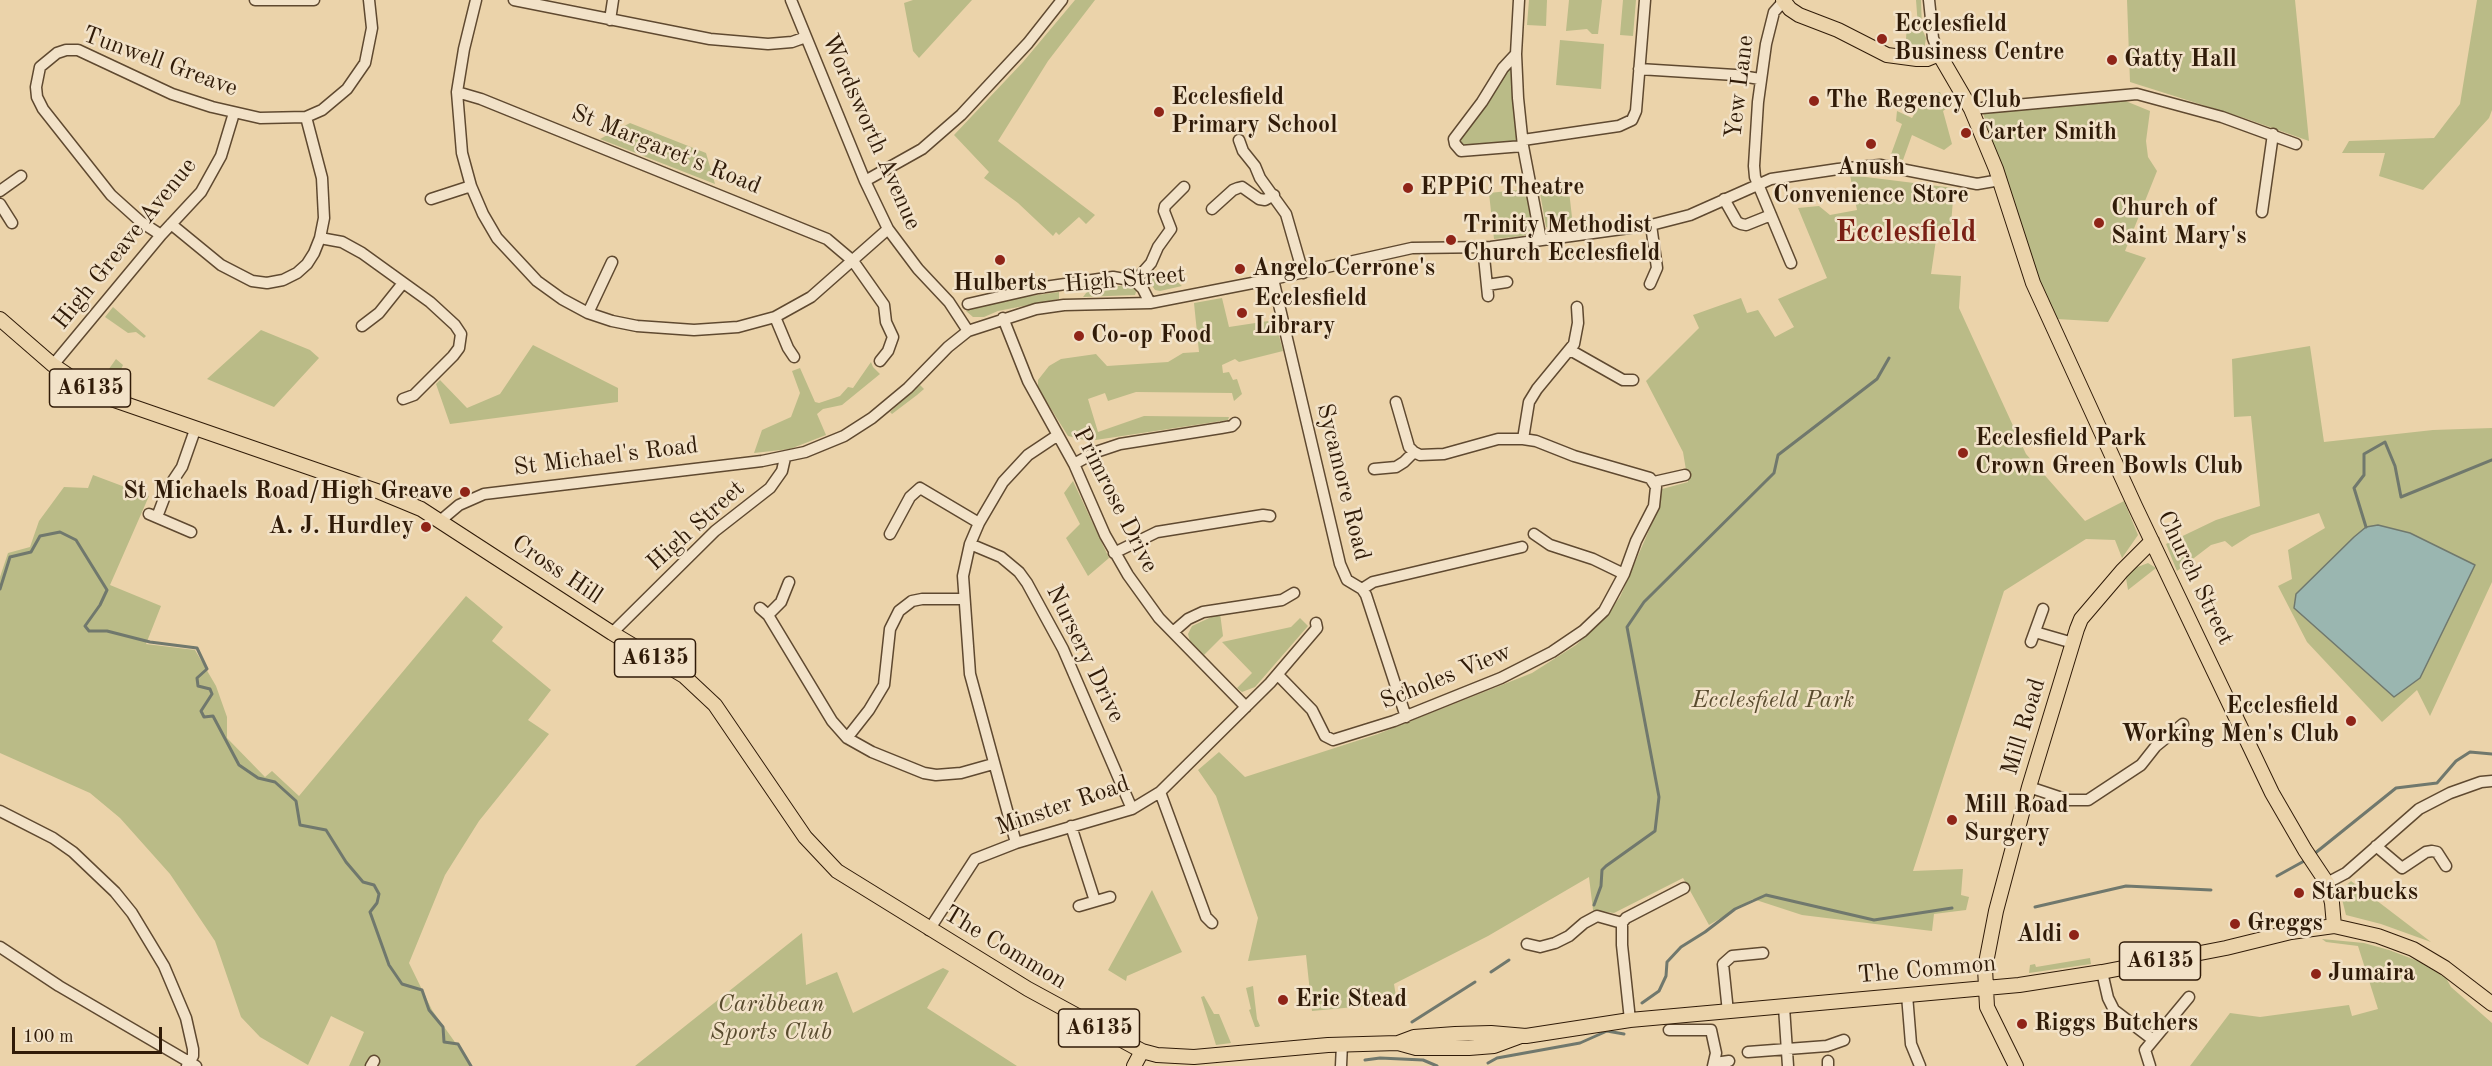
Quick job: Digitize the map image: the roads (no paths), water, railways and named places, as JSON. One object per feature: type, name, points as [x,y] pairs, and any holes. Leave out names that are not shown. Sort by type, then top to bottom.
[{"type":"main road","points":[[1783,1],[1799,15],[1838,30],[1887,55],[1927,59],[1939,54]]},
{"type":"main road","name":"Church Street","points":[[1939,54],[1971,109],[2000,180],[2033,283],[2152,541],[2272,793],[2308,856],[2327,883],[2334,926]]},
{"type":"main road","name":"A6135","points":[[0,320],[53,365],[84,386],[111,399],[195,430]]},
{"type":"main road","name":"Cross Hill","points":[[195,430],[396,498],[440,521],[612,633],[684,676],[715,705],[817,852]]},
{"type":"main road","name":"Mill Road","points":[[2016,1066],[1987,1007],[1985,988],[1988,945],[2029,787],[2081,619],[2122,571],[2152,541]]},
{"type":"main road","name":"The Common","points":[[817,852],[843,876],[929,930],[1028,989],[1142,1051],[1157,1055],[1194,1057],[1342,1044],[1398,1042],[1414,1037],[1467,1033],[1521,1036],[1630,1020],[2019,985],[2102,972],[2226,948],[2291,932],[2334,926]]},
{"type":"main road","name":"A6135","points":[[2334,926],[2378,936],[2413,949],[2445,968],[2492,1004]]},
{"type":"main road","points":[[1134,1066],[1142,1051]]},
{"type":"main road","points":[[1168,1066],[1194,1057]]},
{"type":"street","points":[[255,0],[314,0]]},
{"type":"street","name":"Tunwell Greave","points":[[161,235],[141,222],[111,195],[43,109],[37,97],[36,87],[40,67],[57,53],[78,50],[172,94],[234,113],[268,118],[306,117],[322,110],[348,89],[365,63],[372,27],[369,0]]},
{"type":"street","points":[[476,0],[464,49],[457,92],[462,153],[471,186],[497,238],[517,261],[537,281],[588,313],[637,327],[694,330],[738,327],[775,317],[811,297],[888,229]]},
{"type":"street","points":[[514,0],[710,39],[768,45],[792,42],[806,37]]},
{"type":"street","points":[[610,20],[613,0]]},
{"type":"street","name":"Wordsworth Avenue","points":[[790,0],[865,182],[888,229],[918,269],[949,302],[968,331]]},
{"type":"street","points":[[865,182],[922,149],[961,115],[1028,43],[1062,0]]},
{"type":"street","points":[[1519,0],[1516,54],[1518,98],[1523,143],[1541,240]]},
{"type":"street","points":[[1516,54],[1503,68],[1482,102],[1454,139],[1457,148],[1461,151],[1523,143],[1627,124],[1632,120],[1636,111],[1645,0]]},
{"type":"street","points":[[1929,0],[1933,38],[1939,54]]},
{"type":"street","name":"Yew Lane","points":[[1783,1],[1778,6],[1771,22],[1760,79],[1754,185],[1771,215],[1791,263]]},
{"type":"street","points":[[1639,69],[1735,75],[1760,79]]},
{"type":"street","name":"St Margaret's Road","points":[[457,92],[481,99],[827,239],[853,261],[884,305],[886,322],[892,332],[892,343],[880,361]]},
{"type":"street","points":[[1971,109],[2137,94],[2222,117],[2296,144]]},
{"type":"street","name":"High Greave Avenue","points":[[53,365],[161,235],[201,192],[221,156],[234,113]]},
{"type":"street","points":[[171,224],[221,265],[252,281],[267,283],[283,280],[297,273],[307,264],[320,238],[324,196],[318,158],[306,117]]},
{"type":"street","points":[[2262,212],[2273,134]]},
{"type":"street","points":[[1239,140],[1260,178],[1274,195],[1291,224],[1302,273]]},
{"type":"street","name":"High Street","points":[[612,633],[715,531],[770,488],[783,471],[785,458],[823,445],[864,424],[888,406],[948,347],[968,331],[1003,318],[1036,309],[1064,305],[1150,303],[1302,273],[1412,248],[1482,247],[1651,225],[1690,214],[1771,179],[1871,165],[1901,168],[1977,184],[2000,180]]},
{"type":"street","points":[[0,191],[21,176]]},
{"type":"street","points":[[431,199],[471,186]]},
{"type":"street","points":[[1135,281],[1151,263],[1158,247],[1171,229],[1164,211],[1165,206],[1184,187]]},
{"type":"street","points":[[1212,209],[1233,189],[1242,187],[1259,199],[1265,200],[1274,195]]},
{"type":"street","points":[[1724,199],[1737,222],[1741,224],[1746,225],[1771,215]]},
{"type":"street","points":[[0,204],[12,223]]},
{"type":"street","points":[[1650,284],[1657,268],[1651,225]]},
{"type":"street","points":[[320,238],[351,246],[430,302],[455,325],[461,334],[461,341],[453,356],[414,395],[404,399]]},
{"type":"street","points":[[1482,247],[1487,290],[1507,282]]},
{"type":"street","points":[[588,313],[612,262]]},
{"type":"street","points":[[968,304],[988,298],[1113,277],[1135,281],[1143,289],[1150,303]]},
{"type":"street","name":"Sycamore Road","points":[[1273,279],[1340,564],[1347,580],[1362,589],[1406,717]]},
{"type":"street","points":[[362,326],[380,314],[403,283]]},
{"type":"street","points":[[1523,439],[1529,402],[1570,350],[1577,330],[1577,307]]},
{"type":"street","points":[[775,317],[794,357]]},
{"type":"street","name":"Primrose Drive","points":[[1003,318],[1028,381],[1074,464],[1114,553],[1145,600],[1246,707]]},
{"type":"street","points":[[1570,350],[1623,380],[1633,380]]},
{"type":"street","points":[[1396,402],[1408,447],[1420,455],[1444,454],[1498,439],[1523,439],[1574,456],[1643,474],[1654,482],[1685,475]]},
{"type":"street","points":[[1074,464],[1096,452],[1120,444],[1232,426],[1235,423]]},
{"type":"street","points":[[191,532],[153,515],[186,459],[195,430]]},
{"type":"street","points":[[1016,843],[970,674],[963,576],[970,544],[992,498],[1028,455],[1058,435]]},
{"type":"street","points":[[1374,468],[1396,467],[1414,452]]},
{"type":"street","name":"St Michael's Road","points":[[440,521],[459,505],[484,494],[785,458]]},
{"type":"street","name":"Scholes View","points":[[1278,675],[1312,710],[1321,729],[1329,739],[1339,740],[1406,717],[1510,673],[1561,647],[1583,631],[1604,611],[1624,574],[1636,541],[1654,506],[1657,493],[1654,482]]},
{"type":"street","points":[[890,534],[910,497],[920,488],[979,523]]},
{"type":"street","points":[[1114,553],[1157,532],[1263,514],[1270,516]]},
{"type":"street","points":[[1534,534],[1550,545],[1593,559],[1624,574]]},
{"type":"street","name":"Nursery Drive","points":[[970,544],[1001,557],[1019,572],[1027,583],[1067,658],[1131,809]]},
{"type":"street","points":[[1362,589],[1373,582],[1522,547]]},
{"type":"street","points":[[789,582],[781,602],[764,611],[832,721],[847,738],[872,752],[924,773],[936,775],[961,773],[993,765]]},
{"type":"street","points":[[1173,632],[1188,619],[1203,612],[1282,600],[1294,592]]},
{"type":"street","points":[[847,738],[869,710],[884,685],[890,629],[899,611],[905,604],[922,599],[963,599]]},
{"type":"street","points":[[2043,609],[2033,637],[2073,644]]},
{"type":"street","name":"Minster Road","points":[[929,930],[975,859],[1016,843],[1131,809],[1160,792],[1278,675],[1317,628],[1316,623]]},
{"type":"street","points":[[2029,787],[2068,800],[2088,800],[2141,765],[2156,746],[2183,724]]},
{"type":"street","points":[[2327,883],[2346,873],[2419,809],[2450,793],[2481,782],[2492,781]]},
{"type":"street","points":[[1160,792],[1202,906],[1212,924]]},
{"type":"street","points":[[0,811],[53,838],[73,852],[115,892],[132,913],[176,990],[193,1040],[191,1065],[58,986],[0,947]]},
{"type":"street","points":[[1071,826],[1095,901]]},
{"type":"street","points":[[2376,846],[2402,868],[2426,852],[2432,851],[2437,852],[2446,866]]},
{"type":"street","points":[[1630,1020],[1622,945],[1622,923],[1626,918],[1684,888]]},
{"type":"street","points":[[1079,906],[1110,897]]},
{"type":"street","points":[[1527,944],[1540,947],[1555,943],[1597,916],[1622,923]]},
{"type":"street","points":[[1728,1012],[1724,964],[1732,956],[1763,953]]},
{"type":"street","points":[[2102,972],[2108,998],[2114,1010],[2152,1039]]},
{"type":"street","points":[[1907,995],[1911,1044],[1920,1066]]},
{"type":"street","points":[[2150,1066],[2145,1050],[2189,997]]},
{"type":"street","points":[[1784,1007],[1788,1066]]},
{"type":"street","points":[[1669,1030],[1711,1030],[1716,1053],[1714,1064],[1729,1061]]},
{"type":"street","points":[[1748,1052],[1827,1046],[1844,1040]]},
{"type":"street","points":[[1341,1066],[1342,1044]]},
{"type":"water","points":[[2378,525],[2410,533],[2475,565],[2420,678],[2394,697],[2294,608],[2296,594],[2354,537],[2366,527]]},
{"type":"waterway","points":[[1594,905],[1601,886],[1602,870],[1655,831],[1659,797],[1627,627],[1644,602],[1774,473],[1778,455],[1877,379],[1889,358]]},
{"type":"waterway","points":[[2366,527],[2354,488],[2364,475],[2364,454],[2385,442],[2395,466],[2401,497],[2492,460]]},
{"type":"waterway","points":[[0,589],[10,557],[31,552],[40,536],[60,532],[76,540],[107,590],[100,605],[85,626],[89,631],[107,631],[150,642],[197,648],[207,669],[197,678],[198,686],[210,689],[212,694],[201,711],[204,717],[213,716],[239,765],[258,778],[275,782],[296,801],[300,825],[326,830],[346,862],[363,882],[374,885],[379,894],[377,903],[370,912],[389,965],[402,984],[422,990],[429,1010],[443,1027],[444,1042],[458,1044],[471,1066]]},
{"type":"waterway","points":[[2314,854],[2396,788],[2437,783],[2456,761],[2470,752],[2492,754]]},
{"type":"waterway","points":[[2277,876],[2306,860]]},
{"type":"waterway","points":[[2035,907],[2126,886],[2211,890]]},
{"type":"waterway","points":[[1642,1003],[1659,991],[1666,976],[1667,962],[1681,947],[1735,909],[1766,895],[1874,920],[1952,908]]},
{"type":"waterway","points":[[1491,972],[1509,960]]},
{"type":"waterway","points":[[1412,1022],[1475,982]]},
{"type":"waterway","points":[[1488,1063],[1497,1058],[1580,1043],[1607,1031],[1624,1034]]},
{"type":"waterway","points":[[1365,1060],[1380,1058],[1423,1060],[1437,1066]]},
{"type":"place","name":"Ecclesfield Business Centre","points":[[1882,39]]},
{"type":"place","name":"Gatty Hall","points":[[2112,60]]},
{"type":"place","name":"The Regency Club","points":[[1814,101]]},
{"type":"place","name":"Ecclesfield Primary School","points":[[1159,112]]},
{"type":"place","name":"Carter Smith","points":[[1966,133]]},
{"type":"place","name":"Anush Convenience Store","points":[[1871,144]]},
{"type":"place","name":"EPPiC Theatre","points":[[1408,188]]},
{"type":"place","name":"Church of Saint Mary's","points":[[2099,223]]},
{"type":"place","name":"Trinity Methodist Church Ecclesfield","points":[[1451,240]]},
{"type":"place","name":"Hulberts","points":[[1000,260]]},
{"type":"place","name":"Angelo Cerrone's","points":[[1240,269]]},
{"type":"place","name":"Ecclesfield Library","points":[[1242,313]]},
{"type":"place","name":"Co-op Food","points":[[1079,336]]},
{"type":"place","name":"Ecclesfield Park Crown Green Bowls Club","points":[[1963,453]]},
{"type":"place","name":"St Michaels Road/High Greave","points":[[465,492]]},
{"type":"place","name":"A. J. Hurdley","points":[[426,527]]},
{"type":"place","name":"Ecclesfield Working Men's Club","points":[[2351,721]]},
{"type":"place","name":"Mill Road Surgery","points":[[1952,820]]},
{"type":"place","name":"Starbucks","points":[[2299,893]]},
{"type":"place","name":"Greggs","points":[[2235,924]]},
{"type":"place","name":"Aldi","points":[[2074,935]]},
{"type":"place","name":"Jumaira","points":[[2316,974]]},
{"type":"place","name":"Eric Stead","points":[[1283,1000]]},
{"type":"place","name":"Riggs Butchers","points":[[2022,1024]]},
{"type":"district","name":"Ecclesfield","points":[[1906,233]]},
{"type":"park label","name":"Ecclesfield Park","points":[[1773,701]]},
{"type":"park label","name":"Caribbean Sports Club","points":[[771,1019]]}]
